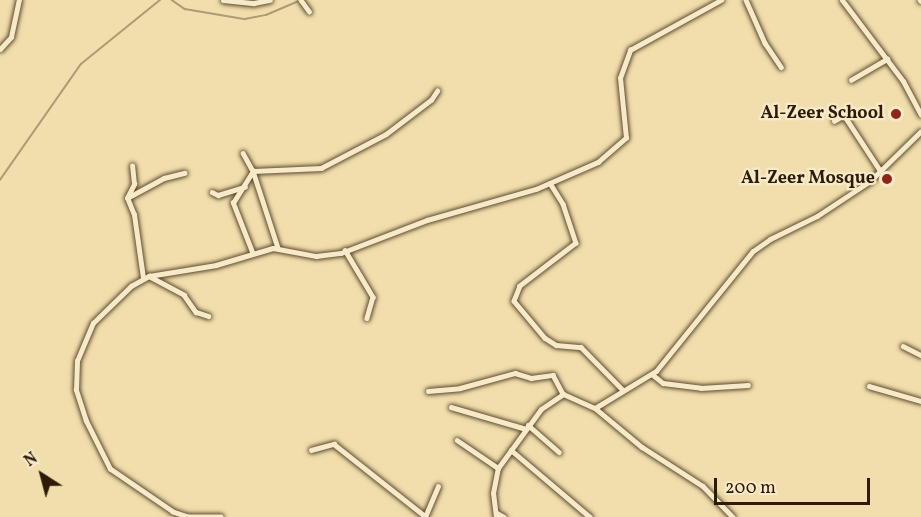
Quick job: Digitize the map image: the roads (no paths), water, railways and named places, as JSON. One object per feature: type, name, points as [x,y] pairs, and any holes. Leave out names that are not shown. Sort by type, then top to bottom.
[{"type":"street","points":[[0,49],[11,37],[19,0]]},
{"type":"street","points":[[224,0],[254,3],[270,0]]},
{"type":"street","points":[[301,0],[309,10]]},
{"type":"street","points":[[221,517],[181,515],[122,481],[105,461],[80,405],[75,375],[87,331],[115,301],[146,277],[216,265],[252,252],[278,248],[316,256],[345,251],[389,233],[550,183],[598,162],[627,138],[620,78],[622,64],[636,44],[721,0]]},
{"type":"street","points":[[746,0],[781,67]]},
{"type":"street","points":[[842,0],[887,59],[921,115]]},
{"type":"street","points":[[852,80],[887,59]]},
{"type":"street","points":[[253,171],[321,168],[386,134],[431,100],[437,91]]},
{"type":"street","points":[[834,121],[844,115],[880,170]]},
{"type":"street","points":[[595,408],[621,389],[652,374],[753,251],[770,238],[817,216],[880,170],[921,131]]},
{"type":"street","points":[[243,153],[253,171],[278,248]]},
{"type":"street","points":[[132,166],[134,184],[127,198],[134,215],[146,277]]},
{"type":"street","points":[[252,252],[233,203],[253,171]]},
{"type":"street","points":[[127,198],[164,178],[184,173]]},
{"type":"street","points":[[550,183],[564,204],[576,243],[520,286],[514,301],[545,338],[556,345],[581,347],[621,389]]},
{"type":"street","points":[[212,192],[218,195],[245,187]]},
{"type":"street","points":[[345,251],[373,297],[367,318]]},
{"type":"street","points":[[146,277],[184,295],[195,312],[208,316]]},
{"type":"street","points":[[903,346],[921,355]]},
{"type":"street","points":[[429,391],[460,388],[514,374],[531,378],[554,375],[562,394],[595,408],[642,447],[703,486],[733,517]]},
{"type":"street","points":[[652,374],[663,383],[701,388],[748,385]]},
{"type":"street","points":[[869,386],[921,401]]},
{"type":"street","points":[[504,517],[497,515],[493,493],[498,468],[541,409],[562,394]]},
{"type":"street","points":[[451,407],[527,427],[559,452]]},
{"type":"street","points":[[457,440],[498,468]]},
{"type":"street","points":[[311,450],[334,444],[425,516],[438,487]]},
{"type":"street","points":[[511,450],[590,517]]},
{"type":"waterway","points":[[0,180],[81,64],[160,0]]},
{"type":"waterway","points":[[172,0],[185,9],[245,19],[266,15],[297,2]]},
{"type":"place","name":"Al-Zeer School","points":[[896,114]]},
{"type":"place","name":"Al-Zeer Mosque","points":[[887,179]]}]
